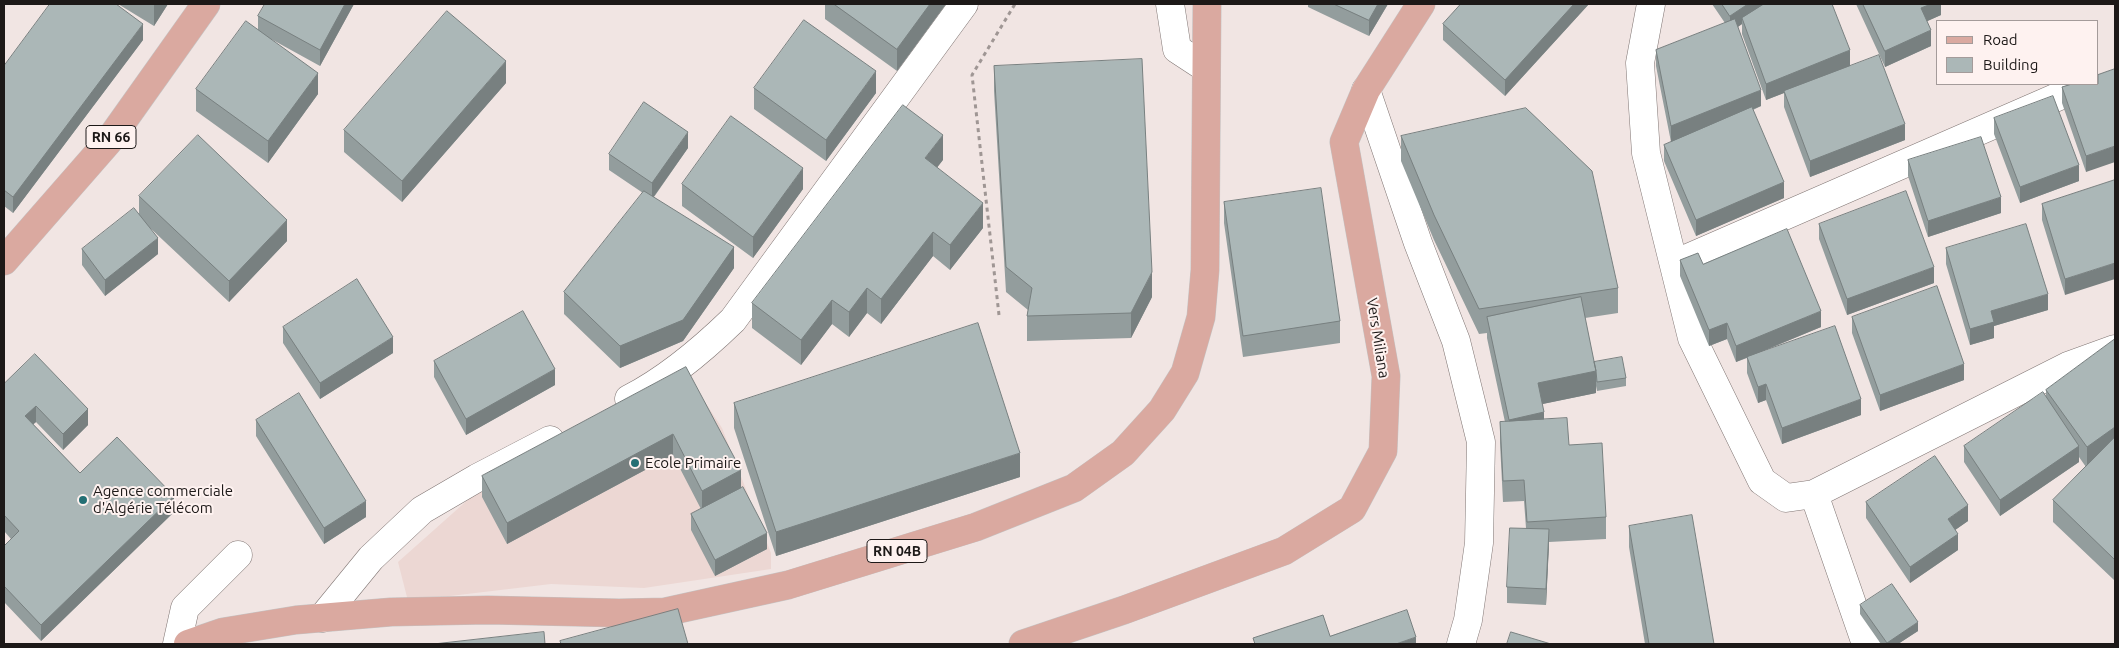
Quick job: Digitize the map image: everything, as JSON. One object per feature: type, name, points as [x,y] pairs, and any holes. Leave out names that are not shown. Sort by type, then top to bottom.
[{"type":"main road","name":"RN 66","points":[[4,262],[108,142],[206,4]]},
{"type":"main road","name":"RN 04B","points":[[188,644],[223,632],[296,620],[391,612],[488,610],[619,613],[665,612],[788,585],[976,527],[1074,488],[1123,453],[1162,410],[1185,373],[1201,317],[1205,270],[1207,4]]},
{"type":"main road","name":"Vers Miliana","points":[[1023,644],[1124,610],[1284,551],[1352,510],[1383,451],[1386,376],[1344,142],[1366,90],[1420,4]]},
{"type":"street","points":[[610,409],[645,391],[700,352],[733,320],[964,4]]},
{"type":"street","points":[[1170,4],[1177,49],[1206,68]]},
{"type":"street","points":[[1651,4],[1640,63],[1646,153],[1692,338],[1762,481],[1786,498],[1814,494],[2068,366],[2115,349]]},
{"type":"street","points":[[1674,264],[2083,85]]},
{"type":"street","points":[[1366,90],[1418,243],[1456,342],[1481,442],[1479,543],[1468,620],[1461,644]]},
{"type":"street","points":[[322,618],[371,558],[422,510],[477,478],[574,427]]},
{"type":"street","points":[[1814,494],[1866,644]]},
{"type":"street","points":[[177,644],[185,608],[238,555]]},
{"type":"path","points":[[999,315],[972,75],[1015,4]]},
{"type":"shaded area","name":"Ecole Primaire","points":[[690,379],[722,428],[771,553],[771,569],[644,588],[551,584],[408,601],[398,562],[471,497]]},
{"type":"building","points":[[50,4],[116,4],[143,24],[13,197],[4,190],[4,66]]},
{"type":"building","points":[[265,4],[345,4],[320,50],[258,16]]},
{"type":"building","points":[[834,4],[930,4],[897,49]]},
{"type":"building","points":[[1334,4],[1378,4],[1369,20]]},
{"type":"building","points":[[1461,4],[1574,4],[1505,80],[1443,24]]},
{"type":"building","points":[[1722,4],[1748,4],[1730,16]]},
{"type":"building","points":[[1764,4],[1832,4],[1850,50],[1766,84],[1742,18]]},
{"type":"building","points":[[1863,4],[1931,4],[1921,8],[1931,30],[1885,51]]},
{"type":"building","points":[[447,11],[506,61],[402,181],[344,130]]},
{"type":"building","points":[[1735,19],[1761,90],[1671,126],[1656,50]]},
{"type":"building","points":[[804,20],[876,71],[826,140],[754,88]]},
{"type":"building","points":[[246,21],[318,73],[268,141],[196,89]]},
{"type":"building","points":[[1879,55],[1905,124],[1810,161],[1784,91]]},
{"type":"building","points":[[1142,59],[1152,272],[1131,313],[1027,316],[1032,288],[1006,267],[994,66]]},
{"type":"building","points":[[2115,69],[2115,146],[2086,156],[2062,87],[2069,85],[2099,85],[2099,75]]},
{"type":"building","points":[[2053,96],[2079,165],[2020,187],[1994,118]]},
{"type":"building","points":[[644,102],[688,132],[652,183],[609,154]]},
{"type":"building","points":[[903,105],[943,135],[925,158],[983,203],[950,245],[933,232],[881,299],[867,288],[849,312],[832,300],[801,340],[752,303]]},
{"type":"building","points":[[1752,107],[1784,182],[1696,220],[1664,145]]},
{"type":"building","points":[[1526,108],[1592,171],[1618,288],[1479,309],[1434,215],[1401,136]]},
{"type":"building","points":[[731,116],[803,168],[753,237],[682,184]]},
{"type":"building","points":[[198,135],[287,220],[229,281],[139,196]]},
{"type":"building","points":[[1981,137],[2001,197],[1928,221],[1908,160]]},
{"type":"building","points":[[2115,180],[2115,263],[2065,279],[2042,204]]},
{"type":"building","points":[[1321,188],[1340,321],[1243,336],[1224,202]]},
{"type":"building","points":[[644,191],[734,247],[683,320],[620,346],[564,292]]},
{"type":"building","points":[[1906,191],[1934,267],[1847,299],[1819,224]]},
{"type":"building","points":[[134,208],[158,238],[105,280],[82,249]]},
{"type":"building","points":[[2026,224],[2048,294],[1991,311],[1994,322],[1970,329],[1946,248]]},
{"type":"building","points":[[1787,229],[1821,311],[1736,346],[1727,323],[1709,330],[1680,260],[1698,253],[1703,264]]},
{"type":"building","points":[[357,279],[393,337],[320,383],[283,327]]},
{"type":"building","points":[[1937,286],[1964,364],[1880,395],[1852,317]]},
{"type":"building","points":[[1581,297],[1596,371],[1538,383],[1544,412],[1509,420],[1487,317]]},
{"type":"building","points":[[523,311],[555,369],[466,419],[434,361]]},
{"type":"building","points":[[978,323],[1020,453],[776,532],[734,403]]},
{"type":"building","points":[[1835,326],[1861,399],[1782,428],[1766,384],[1758,387],[1747,357]]},
{"type":"building","points":[[2115,339],[2115,427],[2087,447],[2046,390]]},
{"type":"building","name":"Agence commerciale d'Algérie Télécom","points":[[35,354],[88,409],[63,434],[36,406],[25,416],[80,473],[117,437],[174,496],[41,625],[4,586],[4,546],[19,531],[4,515],[4,384]]},
{"type":"building","points":[[1622,357],[1626,378],[1597,382],[1594,362]]},
{"type":"building","points":[[686,367],[741,470],[702,491],[673,434],[507,523],[482,476]]},
{"type":"building","points":[[2043,392],[2079,446],[2000,500],[1964,446]]},
{"type":"building","points":[[299,393],[366,501],[324,528],[256,420]]},
{"type":"building","points":[[1567,418],[1569,445],[1602,443],[1606,517],[1527,522],[1524,480],[1503,481],[1500,422]]},
{"type":"building","points":[[2115,437],[2115,558],[2114,559],[2053,500]]},
{"type":"building","points":[[1935,456],[1968,505],[1948,519],[1958,534],[1910,567],[1866,502]]},
{"type":"building","points":[[743,487],[767,533],[715,560],[691,514]]},
{"type":"building","points":[[1692,515],[1714,644],[1649,644],[1629,526]]},
{"type":"building","points":[[1510,528],[1549,529],[1546,589],[1507,587]]},
{"type":"building","points":[[1892,584],[1918,622],[1887,643],[1860,605]]},
{"type":"building","points":[[678,609],[688,644],[561,644],[560,641]]},
{"type":"building","points":[[1407,610],[1416,637],[1396,644],[1255,644],[1253,638],[1323,615],[1330,636]]},
{"type":"building","points":[[544,632],[545,644],[434,644]]},
{"type":"building","points":[[1511,632],[1551,644],[1507,644]]},
{"type":"place","name":"Ecole Primaire","points":[[635,463]]},
{"type":"place","name":"Agence commerciale d'Algérie Télécom","points":[[83,500]]}]
